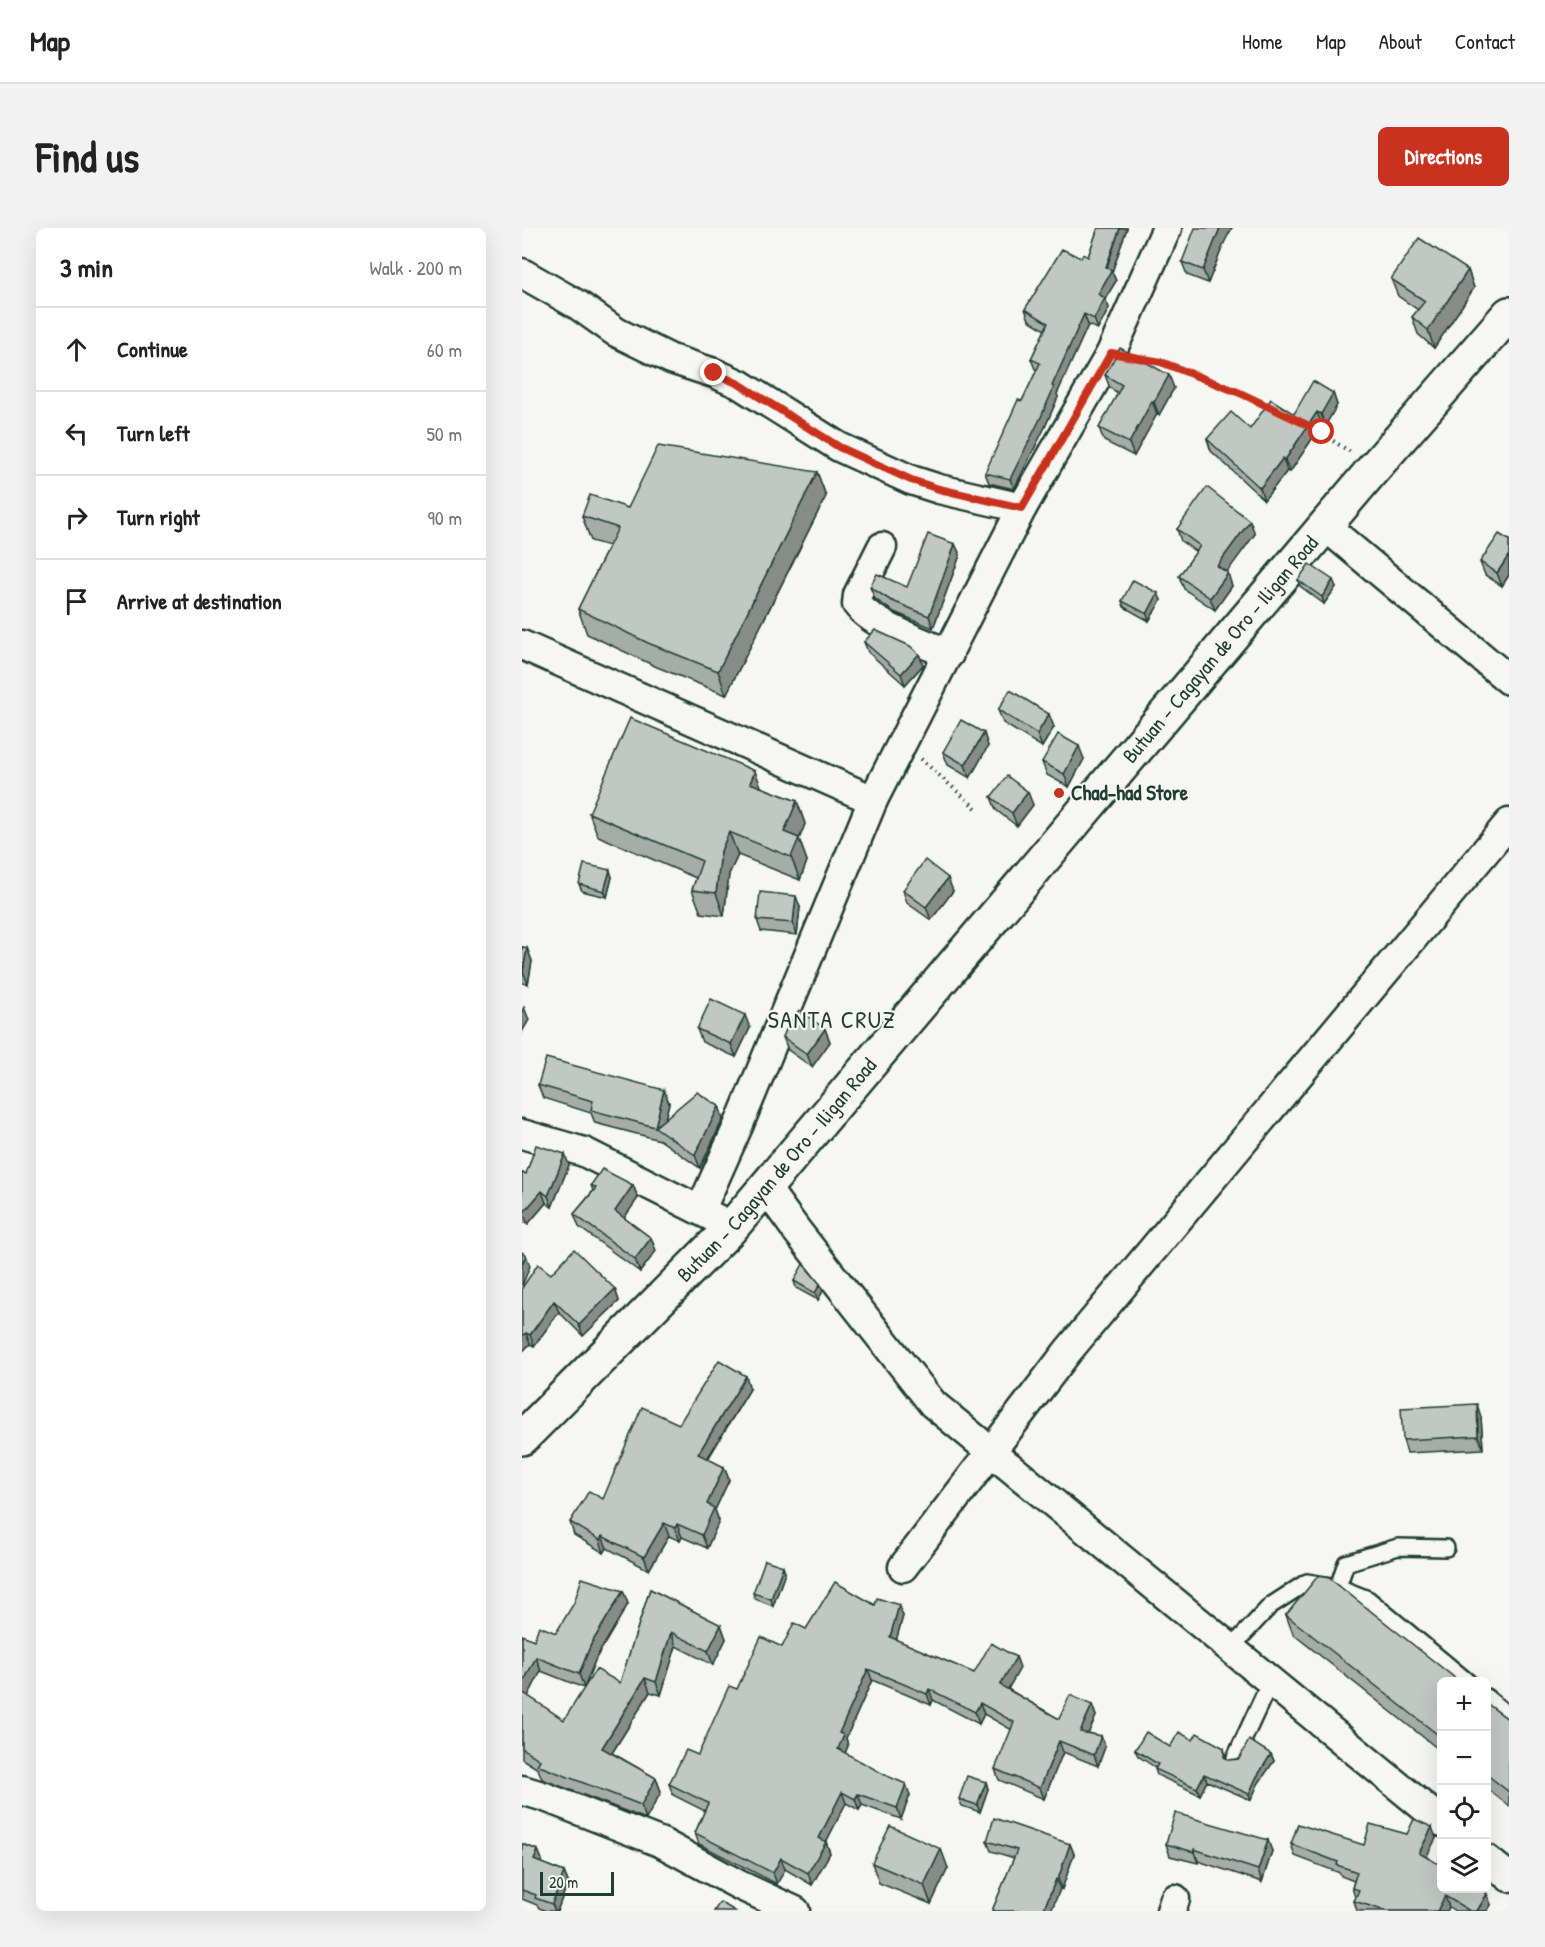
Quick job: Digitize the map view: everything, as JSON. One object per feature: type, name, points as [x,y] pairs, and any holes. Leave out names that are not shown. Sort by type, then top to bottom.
[{"type":"highway","name":"Butuan – Cagayan de Oro – Iligan Road","points":[[522,1438],[731,1228],[1374,468],[1509,314]]},
{"type":"street","points":[[701,1209],[740,1124],[873,800],[1022,508],[1111,353],[1167,228]]},
{"type":"street","points":[[522,273],[578,305],[616,332],[671,359],[739,384],[849,452],[911,480],[939,489],[1022,508]]},
{"type":"street","points":[[1325,526],[1509,680]]},
{"type":"street","points":[[882,548],[858,596],[857,604],[862,612],[949,654]]},
{"type":"street","points":[[522,645],[873,800]]},
{"type":"street","points":[[903,1567],[1068,1351],[1509,823]]},
{"type":"street","points":[[522,1134],[584,1152],[701,1209],[731,1228]]},
{"type":"street","points":[[765,1187],[797,1232],[933,1404],[1437,1818]]},
{"type":"street","points":[[522,1790],[662,1843],[740,1885],[795,1911]]},
{"type":"street","points":[[1491,1862],[1509,1877]]},
{"type":"lane","points":[[1338,1587],[1346,1563],[1398,1547],[1446,1548]]},
{"type":"lane","points":[[1230,1650],[1270,1606],[1306,1582],[1338,1587],[1368,1599],[1462,1677]]},
{"type":"lane","points":[[1235,1758],[1270,1682]]},
{"type":"lane","points":[[1491,1701],[1509,1716]]},
{"type":"path","points":[[1111,353],[1161,362],[1281,412]]},
{"type":"path","points":[[1311,427],[1374,468]]},
{"type":"path","points":[[903,742],[978,810]]},
{"type":"building","points":[[1098,228],[1120,228],[1106,267],[1112,270],[1098,294],[1105,298],[1094,319],[1084,314],[1041,417],[1010,479],[985,473],[1018,400],[1022,401],[1040,363],[1031,359],[1048,323],[1025,309],[1062,249],[1081,258],[1083,254],[1088,257]]},
{"type":"building","points":[[1195,228],[1220,228],[1203,270],[1182,262]]},
{"type":"building","points":[[1419,238],[1468,270],[1428,330],[1412,317],[1425,301],[1391,279]]},
{"type":"building","points":[[1120,348],[1169,375],[1129,443],[1099,428],[1122,385],[1105,375]]},
{"type":"building","points":[[1313,381],[1333,393],[1321,414],[1317,412],[1285,460],[1283,458],[1260,488],[1207,439],[1231,412],[1250,429],[1271,399],[1294,414]]},
{"type":"building","points":[[658,446],[817,472],[718,671],[648,643],[578,609],[618,528],[582,516],[590,495],[628,508]]},
{"type":"building","points":[[1207,487],[1250,521],[1217,566],[1228,573],[1210,598],[1179,576],[1200,546],[1177,529]]},
{"type":"building","points":[[928,534],[955,544],[929,616],[890,600],[870,587],[877,574],[907,587]]},
{"type":"building","points":[[1499,534],[1509,540],[1509,555],[1497,573],[1480,562]]},
{"type":"building","points":[[1309,564],[1333,580],[1322,597],[1298,580]]},
{"type":"building","points":[[1133,580],[1158,593],[1147,614],[1122,601]]},
{"type":"building","points":[[875,630],[910,646],[919,654],[901,674],[864,642]]},
{"type":"building","points":[[1010,690],[1049,714],[1037,734],[998,710]]},
{"type":"building","points":[[630,718],[755,771],[750,783],[797,801],[784,832],[799,838],[791,857],[729,832],[721,851],[716,893],[692,890],[702,861],[589,813]]},
{"type":"building","points":[[961,720],[984,733],[965,765],[943,752]]},
{"type":"building","points":[[1058,734],[1079,746],[1064,774],[1042,762]]},
{"type":"building","points":[[1007,776],[1028,792],[1012,813],[991,797]]},
{"type":"building","points":[[925,860],[948,878],[926,907],[903,890]]},
{"type":"building","points":[[584,864],[610,870],[604,891],[579,884]]},
{"type":"building","points":[[760,892],[796,896],[793,923],[757,920]]},
{"type":"building","points":[[522,947],[527,948],[523,971],[522,971]]},
{"type":"building","points":[[711,999],[745,1015],[731,1044],[697,1029]]},
{"type":"building","points":[[799,1010],[825,1029],[807,1054],[783,1037]]},
{"type":"building","points":[[546,1058],[664,1090],[655,1127],[591,1110],[593,1101],[538,1085]]},
{"type":"building","points":[[697,1092],[719,1106],[695,1155],[655,1127]]},
{"type":"building","points":[[536,1145],[565,1154],[548,1196],[542,1191],[523,1213],[522,1173],[526,1174]]},
{"type":"building","points":[[602,1169],[633,1185],[615,1211],[651,1238],[635,1259],[574,1214],[596,1188],[591,1185]]},
{"type":"building","points":[[574,1249],[615,1289],[579,1325],[554,1301],[530,1335],[526,1333],[522,1336],[522,1288],[538,1264],[551,1274]]},
{"type":"building","points":[[522,1252],[526,1255],[522,1264]]},
{"type":"building","points":[[803,1264],[820,1284],[815,1293],[794,1281]]},
{"type":"building","points":[[719,1360],[746,1376],[698,1454],[724,1467],[707,1504],[714,1508],[702,1535],[677,1524],[675,1528],[664,1523],[644,1557],[602,1536],[600,1540],[570,1522],[589,1491],[603,1499],[642,1407],[679,1424]]},
{"type":"building","points":[[1477,1404],[1478,1436],[1403,1440],[1401,1408]]},
{"type":"building","points":[[765,1560],[783,1566],[771,1599],[753,1593]]},
{"type":"building","points":[[1318,1576],[1329,1578],[1454,1677],[1437,1677],[1437,1734],[1286,1615]]},
{"type":"building","points":[[582,1578],[623,1591],[591,1644],[579,1674],[536,1657],[522,1685],[522,1635],[534,1640],[539,1626],[556,1633],[574,1603]]},
{"type":"building","points":[[835,1582],[875,1605],[877,1598],[899,1605],[890,1637],[974,1673],[991,1643],[1016,1657],[1000,1685],[1059,1719],[1070,1695],[1092,1705],[1080,1732],[1101,1736],[1094,1755],[1059,1741],[1040,1788],[995,1769],[1014,1722],[980,1703],[975,1712],[929,1689],[927,1694],[868,1669],[839,1733],[844,1735],[838,1749],[906,1784],[897,1808],[858,1794],[855,1799],[842,1792],[819,1838],[826,1842],[808,1873],[781,1858],[773,1873],[695,1833],[708,1803],[669,1784],[686,1750],[698,1755],[729,1686],[737,1689],[761,1637],[782,1647],[794,1623],[806,1629]]},
{"type":"building","points":[[650,1589],[721,1625],[708,1651],[671,1632],[656,1682],[645,1678],[602,1748],[656,1778],[641,1805],[537,1765],[540,1760],[522,1748],[522,1692],[564,1720],[596,1669],[620,1683]]},
{"type":"building","points":[[1491,1707],[1509,1720],[1509,1792],[1491,1778]]},
{"type":"building","points":[[1146,1732],[1170,1747],[1179,1732],[1193,1740],[1197,1733],[1224,1748],[1224,1757],[1229,1760],[1239,1759],[1249,1740],[1271,1754],[1249,1794],[1204,1774],[1197,1788],[1155,1769],[1158,1764],[1135,1750]]},
{"type":"building","points":[[967,1776],[986,1782],[977,1805],[959,1799]]},
{"type":"building","points":[[1175,1813],[1268,1840],[1258,1870],[1194,1849],[1194,1852],[1166,1844]]},
{"type":"building","points":[[994,1818],[1070,1844],[1058,1879],[1056,1879],[1043,1911],[992,1911],[1017,1850],[987,1841]]},
{"type":"building","points":[[1414,1819],[1432,1827],[1419,1853],[1437,1863],[1437,1893],[1486,1893],[1477,1911],[1470,1911],[1445,1896],[1437,1911],[1386,1911],[1354,1901],[1359,1890],[1352,1888],[1357,1872],[1291,1844],[1298,1824],[1364,1845],[1370,1824],[1407,1834]]},
{"type":"building","points":[[890,1826],[941,1849],[924,1885],[872,1863]]},
{"type":"building","points":[[522,1844],[538,1850],[534,1860],[564,1872],[552,1904],[522,1890]]},
{"type":"building","points":[[720,1902],[735,1911],[714,1911]]},
{"type":"place","name":"Chad-had Store","points":[[1059,793]]},
{"type":"district","name":"SANTA CRUZ","points":[[832,1020]]},
{"type":"route","points":[[714,373],[739,384],[839,447],[911,480],[939,489],[1022,508],[1111,353],[1161,362],[1240,393],[1322,432]]}]
